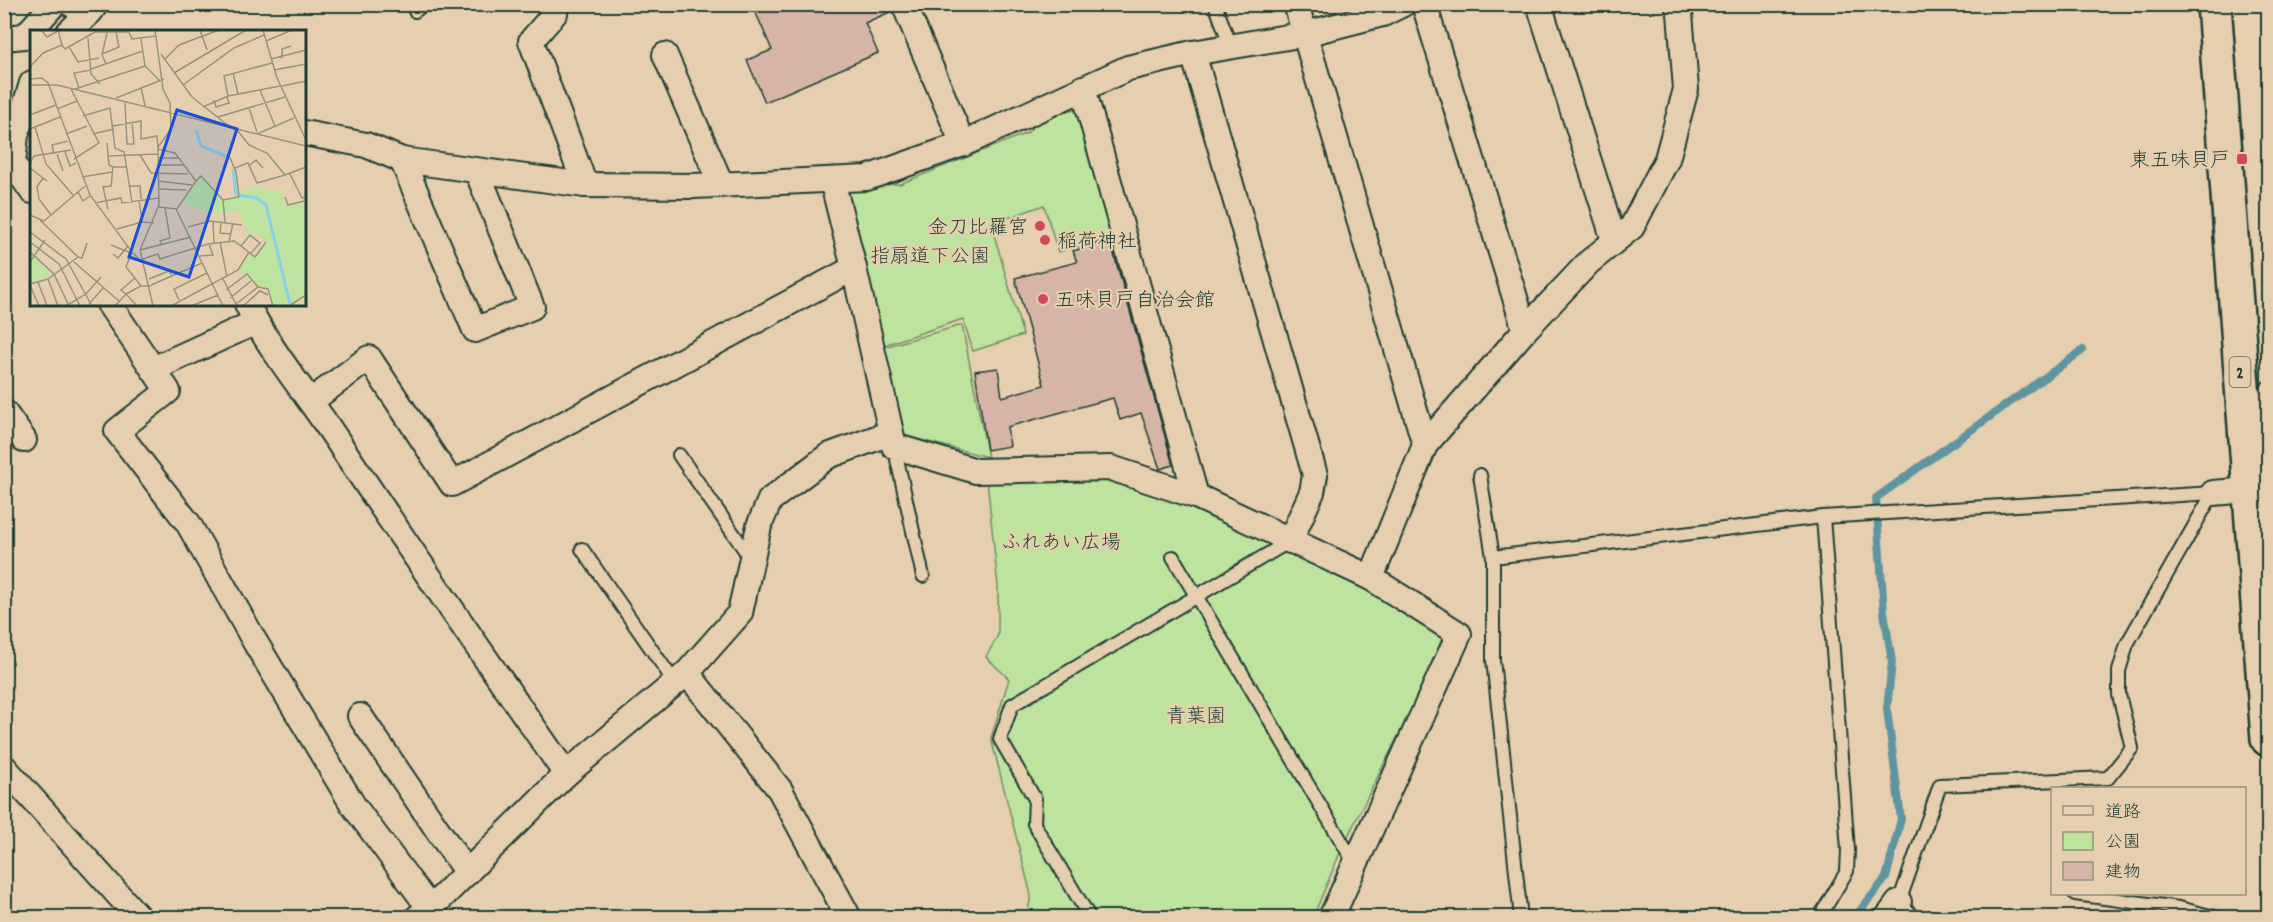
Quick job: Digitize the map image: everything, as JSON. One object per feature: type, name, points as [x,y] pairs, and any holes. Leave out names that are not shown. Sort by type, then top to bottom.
[{"type":"main road","name":"2","points":[[2214,4],[2268,739]]},
{"type":"street","points":[[30,30],[54,4]]},
{"type":"street","points":[[904,4],[963,144]]},
{"type":"street","points":[[1296,4],[1425,445]]},
{"type":"street","points":[[306,133],[366,146],[402,160],[585,185],[721,184],[867,178],[963,144],[1128,68],[1193,53],[1305,34],[1383,14],[1403,4]]},
{"type":"street","points":[[1424,4],[1525,330]]},
{"type":"street","points":[[1539,4],[1614,240]]},
{"type":"street","points":[[1371,578],[1425,445],[1525,330],[1588,262],[1632,227],[1667,159],[1686,89],[1680,13],[1677,4]]},
{"type":"street","points":[[70,30],[86,7]]},
{"type":"street","points":[[559,7],[531,41],[585,185]]},
{"type":"street","points":[[4,38],[25,36],[30,30]]},
{"type":"street","points":[[1193,53],[1315,476],[1312,492],[1290,541]]},
{"type":"street","points":[[665,55],[721,184]]},
{"type":"street","points":[[1083,88],[1196,496]]},
{"type":"street","points":[[30,89],[16,135],[16,164],[30,188]]},
{"type":"street","points":[[402,160],[475,330],[532,307],[477,171]]},
{"type":"street","points":[[832,180],[892,440]]},
{"type":"street","points":[[311,401],[369,358],[452,484],[854,268]]},
{"type":"street","points":[[110,306],[168,391],[117,430],[188,523],[255,642],[353,805],[428,915],[566,774],[681,678],[740,614],[750,559],[759,526],[770,500],[828,456],[892,440],[976,471],[1112,468],[1196,496],[1371,578],[1459,634],[1331,918]]},
{"type":"street","points":[[153,369],[251,313],[395,528],[566,774]]},
{"type":"street","points":[[4,412],[24,441]]},
{"type":"street","points":[[2212,493],[2249,490]]},
{"type":"street","points":[[681,678],[780,790],[849,918]]},
{"type":"street","points":[[360,716],[467,873]]},
{"type":"street","points":[[4,767],[139,918]]},
{"type":"lane","points":[[1215,4],[1231,47]]},
{"type":"lane","points":[[2245,439],[2268,387]]},
{"type":"lane","points":[[892,440],[924,576]]},
{"type":"lane","points":[[679,455],[750,559]]},
{"type":"lane","points":[[1480,476],[1493,557],[1492,660],[1521,918]]},
{"type":"lane","points":[[1493,557],[1823,518],[2212,493]]},
{"type":"lane","points":[[1900,912],[1940,785],[2108,778],[2132,748],[2119,695],[2119,671],[2127,644],[2212,493]]},
{"type":"lane","points":[[1819,918],[1847,871],[1848,850],[1823,518]]},
{"type":"lane","points":[[1090,918],[1034,824],[1035,800],[1000,739],[1012,705],[1290,541]]},
{"type":"lane","points":[[582,549],[681,678]]},
{"type":"lane","points":[[1173,557],[1356,864]]},
{"type":"lane","points":[[2082,895],[2179,908],[2218,918]]},
{"type":"green space","name":"指扇道下公園","points":[[1067,109],[1080,112],[1114,237],[1058,252],[1044,205],[991,224],[1023,335],[973,351],[963,319],[881,346],[844,184],[900,184],[1027,133],[1037,122]]},
{"type":"green space","points":[[962,325],[988,457],[905,436],[884,347]]},
{"type":"green space","name":"青葉園","points":[[986,470],[1108,478],[1192,503],[1324,565],[1447,638],[1342,848],[1313,917],[1027,917],[1031,895],[991,738],[1009,679],[986,657],[998,635],[998,587]]},
{"type":"building","points":[[752,4],[890,4],[892,11],[865,23],[878,53],[765,102],[747,60],[772,50]]},
{"type":"building","points":[[1110,240],[1173,465],[1160,469],[1141,413],[1120,420],[1113,398],[1007,427],[1010,446],[987,450],[975,371],[998,368],[1002,397],[1044,385],[1015,278],[1077,262],[1073,251]]},
{"type":"waterway","points":[[1854,918],[1886,878],[1901,819],[1887,709],[1892,662],[1884,612],[1876,498],[2083,350]]},
{"type":"place","name":"東五味貝戸","points":[[2242,159]]},
{"type":"place","name":"金刀比羅宮","points":[[1040,226]]},
{"type":"place","name":"稲荷神社","points":[[1045,240]]},
{"type":"place","name":"五味貝戸自治会館","points":[[1043,299]]},
{"type":"park label","name":"ふれあい広場","points":[[1061,541]]}]
